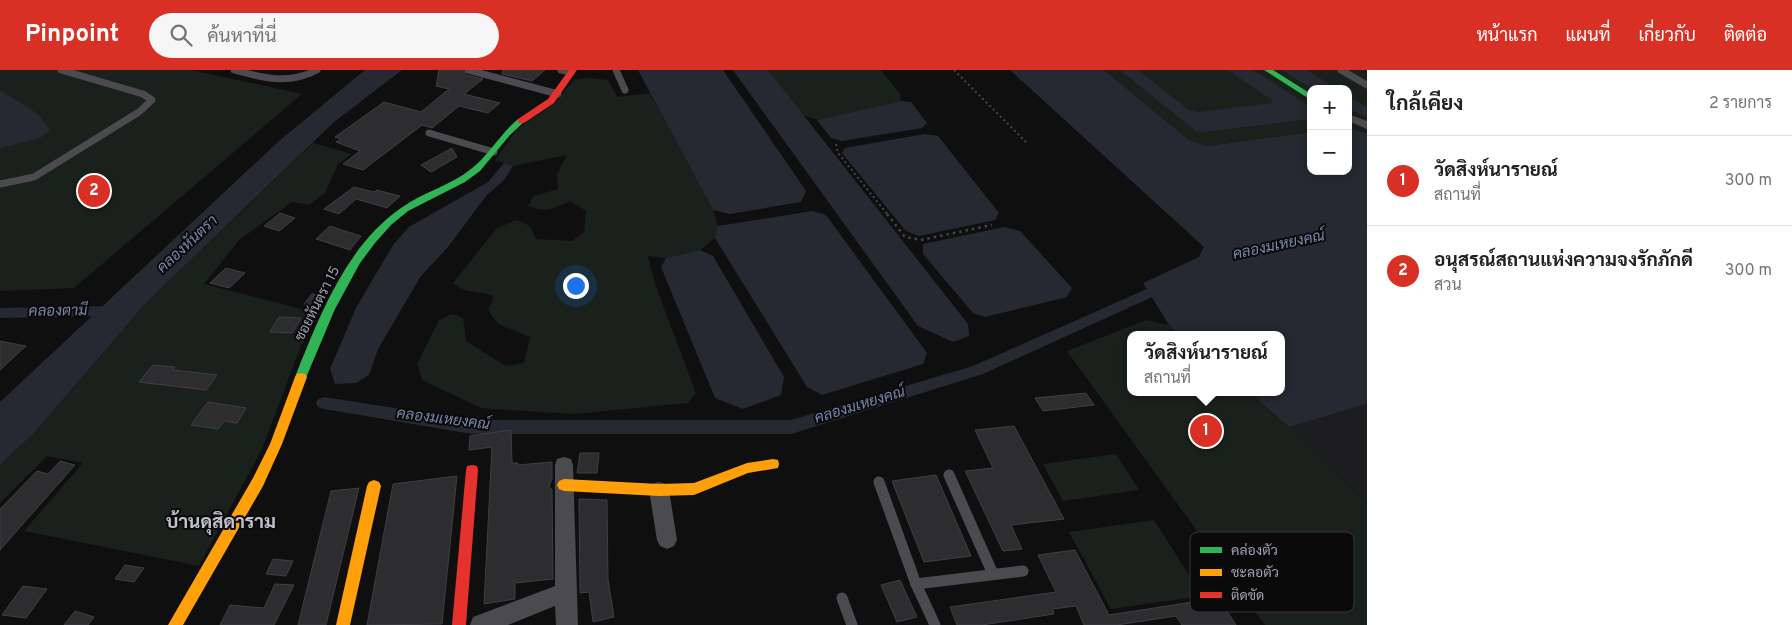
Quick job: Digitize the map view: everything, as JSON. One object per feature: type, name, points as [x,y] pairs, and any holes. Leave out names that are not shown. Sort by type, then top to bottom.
[{"type":"street","points":[[1268,70],[1307,95]]},
{"type":"street","name":"ซอยหันตรา 15","points":[[175,625],[258,482],[276,444],[318,331],[366,247],[387,222],[404,209],[468,175],[494,152],[512,127],[551,102],[558,94],[568,71]]},
{"type":"street","points":[[1352,119],[1367,125]]},
{"type":"street","points":[[564,485],[659,490],[694,488],[747,468],[774,464]]},
{"type":"street","points":[[564,465],[564,592],[567,625]]},
{"type":"street","points":[[458,625],[472,470]]},
{"type":"street","points":[[343,625],[374,486]]},
{"type":"street","points":[[659,490],[667,540]]},
{"type":"street","points":[[480,625],[564,592]]},
{"type":"lane","points":[[0,184],[34,177],[144,108],[152,100],[143,94],[61,70]]},
{"type":"lane","points":[[234,70],[280,80],[297,80],[317,70]]},
{"type":"lane","points":[[468,70],[558,94]]},
{"type":"lane","points":[[616,70],[625,90]]},
{"type":"lane","points":[[1341,70],[1367,86]]},
{"type":"lane","points":[[429,133],[494,152]]},
{"type":"lane","points":[[949,475],[993,574]]},
{"type":"lane","points":[[879,482],[916,584],[935,625]]},
{"type":"lane","points":[[916,584],[1023,570]]},
{"type":"lane","points":[[842,598],[852,625]]},
{"type":"path","points":[[954,70],[1027,142]]},
{"type":"path","points":[[836,144],[838,152],[905,237],[920,240],[992,225]]},
{"type":"shaded area","points":[[0,70],[191,70],[302,94],[74,288],[0,291]]},
{"type":"shaded area","points":[[768,70],[881,70],[900,94],[901,101],[817,120],[803,115]]},
{"type":"shaded area","points":[[1104,70],[1367,70],[1367,133],[1352,129],[1352,85],[1307,85],[1307,133],[1207,146],[1189,140]]},
{"type":"shaded area","points":[[590,78],[608,80],[617,97],[650,93],[713,210],[718,226],[715,238],[700,250],[666,258],[648,256],[655,284],[696,393],[688,403],[573,414],[481,408],[422,380],[417,364],[439,320],[452,314],[463,318],[466,341],[506,366],[524,363],[530,337],[498,324],[488,310],[494,297],[488,294],[464,290],[453,283],[497,228],[517,220],[530,226],[536,239],[572,241],[584,232],[586,211],[570,201],[544,210],[528,206],[534,196],[558,189],[557,174],[567,155],[513,166],[495,160],[517,129],[554,104],[574,80]]},
{"type":"shaded area","points":[[313,143],[352,154],[338,164],[325,193],[309,205],[292,202],[239,240],[204,284],[317,313],[302,343],[262,449],[199,566],[24,531],[83,463],[47,456],[0,503],[0,465],[34,433],[146,303]]},
{"type":"shaded area","points":[[1146,320],[1169,325],[1176,331],[1127,331],[1127,396],[1254,396],[1289,427],[1367,504],[1367,625],[1265,625],[1256,612],[1354,612],[1354,532],[1198,532],[1067,351]]},
{"type":"shaded area","points":[[1367,404],[1367,504],[1289,427]]},
{"type":"shaded area","points":[[1116,454],[1139,490],[1063,501],[1043,464]]},
{"type":"shaded area","points":[[1154,520],[1190,577],[1190,598],[1111,609],[1069,532]]},
{"type":"water","name":"คลองหันตรา","points":[[365,70],[402,70],[334,122],[146,303],[34,433],[0,465],[0,402],[279,141]]},
{"type":"water","points":[[638,70],[723,70],[806,191],[801,202],[730,214],[713,210]]},
{"type":"water","points":[[733,70],[768,70],[968,324],[969,336],[953,342],[918,326]]},
{"type":"water","points":[[1010,70],[1104,70],[1189,140],[1207,146],[1307,133],[1307,175],[1352,175],[1352,129],[1367,133],[1367,404],[1289,427],[1254,396],[1285,396],[1285,331],[1176,331],[1169,325],[1143,283],[1199,257],[1204,247]]},
{"type":"water","points":[[1120,70],[1138,70],[1189,110],[1200,112],[1272,103],[1272,100],[1228,70],[1253,70],[1307,104],[1307,119],[1204,132],[1196,131]]},
{"type":"water","points":[[1282,70],[1307,70],[1331,85],[1307,86]]},
{"type":"water","points":[[0,90],[38,114],[50,130],[40,138],[0,148]]},
{"type":"water","points":[[1352,98],[1367,107],[1367,117],[1352,111]]},
{"type":"water","points":[[901,101],[911,102],[927,123],[922,128],[842,141],[831,138],[817,120]]},
{"type":"water","points":[[925,134],[938,136],[999,213],[995,220],[919,236],[906,231],[842,153],[845,148]]},
{"type":"water","points":[[504,163],[513,166],[504,180],[486,196],[448,247],[421,276],[378,349],[369,375],[356,383],[335,384],[330,369],[356,308],[393,245],[409,227],[488,182]]},
{"type":"water","points":[[812,211],[826,215],[927,353],[923,364],[822,395],[807,387],[715,238],[718,226]]},
{"type":"water","points":[[1004,227],[1020,231],[1072,288],[1067,297],[985,317],[973,313],[923,254],[923,244]]},
{"type":"water","points":[[700,250],[713,256],[784,377],[781,395],[743,409],[715,398],[661,267],[666,258]]},
{"type":"building","points":[[439,70],[463,70],[466,75],[483,79],[464,94],[500,103],[488,113],[459,106],[432,128],[422,125],[363,170],[343,164],[360,151],[336,142],[341,139],[335,137],[384,102],[421,112],[449,89],[436,86]]},
{"type":"building","points":[[503,70],[545,70],[532,81],[502,74]]},
{"type":"building","points":[[452,148],[457,157],[431,172],[421,165]]},
{"type":"building","points":[[354,187],[400,196],[387,208],[356,199],[339,214],[324,209]]},
{"type":"building","points":[[280,213],[295,218],[279,231],[264,226]]},
{"type":"building","points":[[330,226],[361,236],[350,250],[316,239]]},
{"type":"building","points":[[226,268],[245,273],[229,288],[210,283]]},
{"type":"building","points":[[312,294],[324,296],[317,306],[304,304]]},
{"type":"building","points":[[279,317],[301,318],[292,333],[270,332]]},
{"type":"building","points":[[0,341],[26,346],[0,370]]},
{"type":"building","points":[[153,365],[175,367],[173,370],[217,375],[206,390],[139,382]]},
{"type":"building","points":[[1086,393],[1094,405],[1043,411],[1035,398]]},
{"type":"building","points":[[208,402],[246,408],[237,423],[224,421],[218,429],[191,425]]},
{"type":"building","points":[[1014,426],[1064,519],[1011,525],[1022,549],[1003,551],[965,471],[993,468],[975,430]]},
{"type":"building","points":[[511,430],[512,463],[518,463],[518,465],[552,462],[552,479],[549,486],[552,490],[553,579],[515,583],[515,599],[484,604],[492,447],[469,450],[470,436]]},
{"type":"building","points":[[580,453],[599,453],[597,473],[577,473]]},
{"type":"building","points":[[60,461],[75,465],[0,550],[0,509],[37,471],[48,474]]},
{"type":"building","points":[[936,475],[971,556],[924,562],[892,481]]},
{"type":"building","points":[[457,476],[442,624],[367,625],[393,484]]},
{"type":"building","points":[[359,488],[326,625],[298,625],[331,491]]},
{"type":"building","points":[[579,499],[607,500],[608,580],[614,617],[593,622],[589,592],[580,593]]},
{"type":"building","points":[[1075,550],[1109,615],[1190,602],[1190,612],[1227,612],[1236,625],[1182,625],[1176,616],[1117,625],[1084,625],[1076,606],[1052,609],[1054,614],[982,625],[957,625],[950,607],[1056,592],[1038,555]]},
{"type":"building","points":[[273,559],[293,561],[286,576],[266,574]]},
{"type":"building","points":[[125,565],[144,568],[134,582],[115,579]]},
{"type":"building","points":[[900,580],[917,617],[897,622],[881,585]]},
{"type":"building","points":[[275,584],[294,585],[274,625],[220,625],[230,605],[264,608]]},
{"type":"building","points":[[23,586],[47,589],[26,618],[2,615]]},
{"type":"building","points":[[75,611],[94,617],[88,625],[64,625]]},
{"type":"waterway","name":"คลองมเหยงคณ์","points":[[324,403],[472,427],[791,427],[978,370],[1167,285]]},
{"type":"waterway","name":"คลองตามี","points":[[0,313],[116,311]]},
{"type":"traffic: fast","points":[[1268,70],[1307,95]]},
{"type":"traffic: fast","points":[[301,377],[342,285],[371,241],[405,209],[461,180],[477,169],[507,133],[521,121]]},
{"type":"traffic: slow","points":[[175,625],[258,482],[276,444],[301,377]]},
{"type":"traffic: slow","points":[[564,485],[659,490],[694,489],[747,468],[773,464]]},
{"type":"traffic: slow","points":[[343,625],[374,486]]},
{"type":"traffic: jam","points":[[521,121],[551,101],[573,70]]},
{"type":"traffic: jam","points":[[459,625],[472,470]]},
{"type":"place","name":"อนุสรณ์สถานแห่งความจงรักภักดี","points":[[94,191]]},
{"type":"place","name":"วัดสิงห์นารายณ์","points":[[1206,431]]},
{"type":"district","name":"บ้านดุสิดาราม","points":[[221,523]]}]
